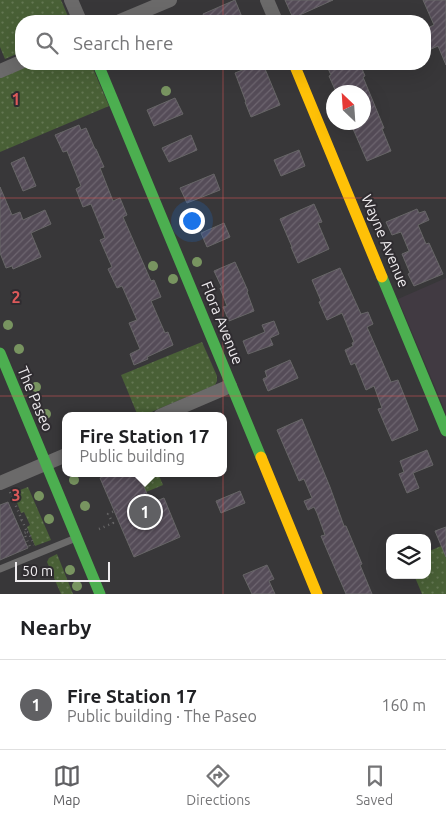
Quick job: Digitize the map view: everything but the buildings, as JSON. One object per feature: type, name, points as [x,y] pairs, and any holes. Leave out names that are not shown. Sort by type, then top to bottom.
[{"type":"street","points":[[71,0],[77,15]]},
{"type":"street","points":[[134,15],[170,0]]},
{"type":"street","points":[[267,0],[273,15]]},
{"type":"street","points":[[0,71],[15,65]]},
{"type":"street","name":"Flora Avenue","points":[[100,70],[316,594]]},
{"type":"street","name":"Wayne Avenue","points":[[296,70],[446,432]]},
{"type":"street","name":"The Paseo","points":[[0,353],[100,594]]},
{"type":"street","points":[[169,412],[230,386]]},
{"type":"street","points":[[5,488],[46,463],[62,457]]},
{"type":"lane","points":[[0,570],[77,538]]},
{"type":"path","points":[[5,488],[29,533],[34,547]]},
{"type":"path","points":[[99,529],[113,523],[108,514],[119,509]]},
{"type":"path","points":[[16,522],[22,520]]},
{"type":"path","points":[[27,532],[24,533],[31,550]]},
{"type":"shaded area","points":[[446,278],[446,413],[398,299]]},
{"type":"green space","points":[[0,0],[61,0],[67,15],[15,15],[15,55],[5,59],[0,47]]},
{"type":"green space","points":[[17,70],[94,70],[109,106],[0,152],[0,77]]},
{"type":"green space","points":[[202,342],[217,376],[217,381],[215,385],[151,412],[136,412],[121,375]]},
{"type":"green space","points":[[140,477],[160,477],[163,485],[146,492]]},
{"type":"green space","points":[[28,487],[51,540],[35,546],[27,527],[30,525],[24,512],[21,513],[15,492]]},
{"type":"green space","points":[[446,544],[446,594],[422,594],[416,579],[431,579],[431,550]]},
{"type":"green space","points":[[57,554],[73,594],[61,594],[47,562],[49,558]]},
{"type":"traffic: fast","points":[[100,70],[261,457]]},
{"type":"traffic: fast","points":[[382,277],[446,431]]},
{"type":"traffic: fast","points":[[0,353],[100,594]]},
{"type":"traffic: slow","points":[[296,70],[382,277]]},
{"type":"traffic: slow","points":[[261,457],[317,594]]},
{"type":"place","name":"Fire Station 17","points":[[145,512]]}]
